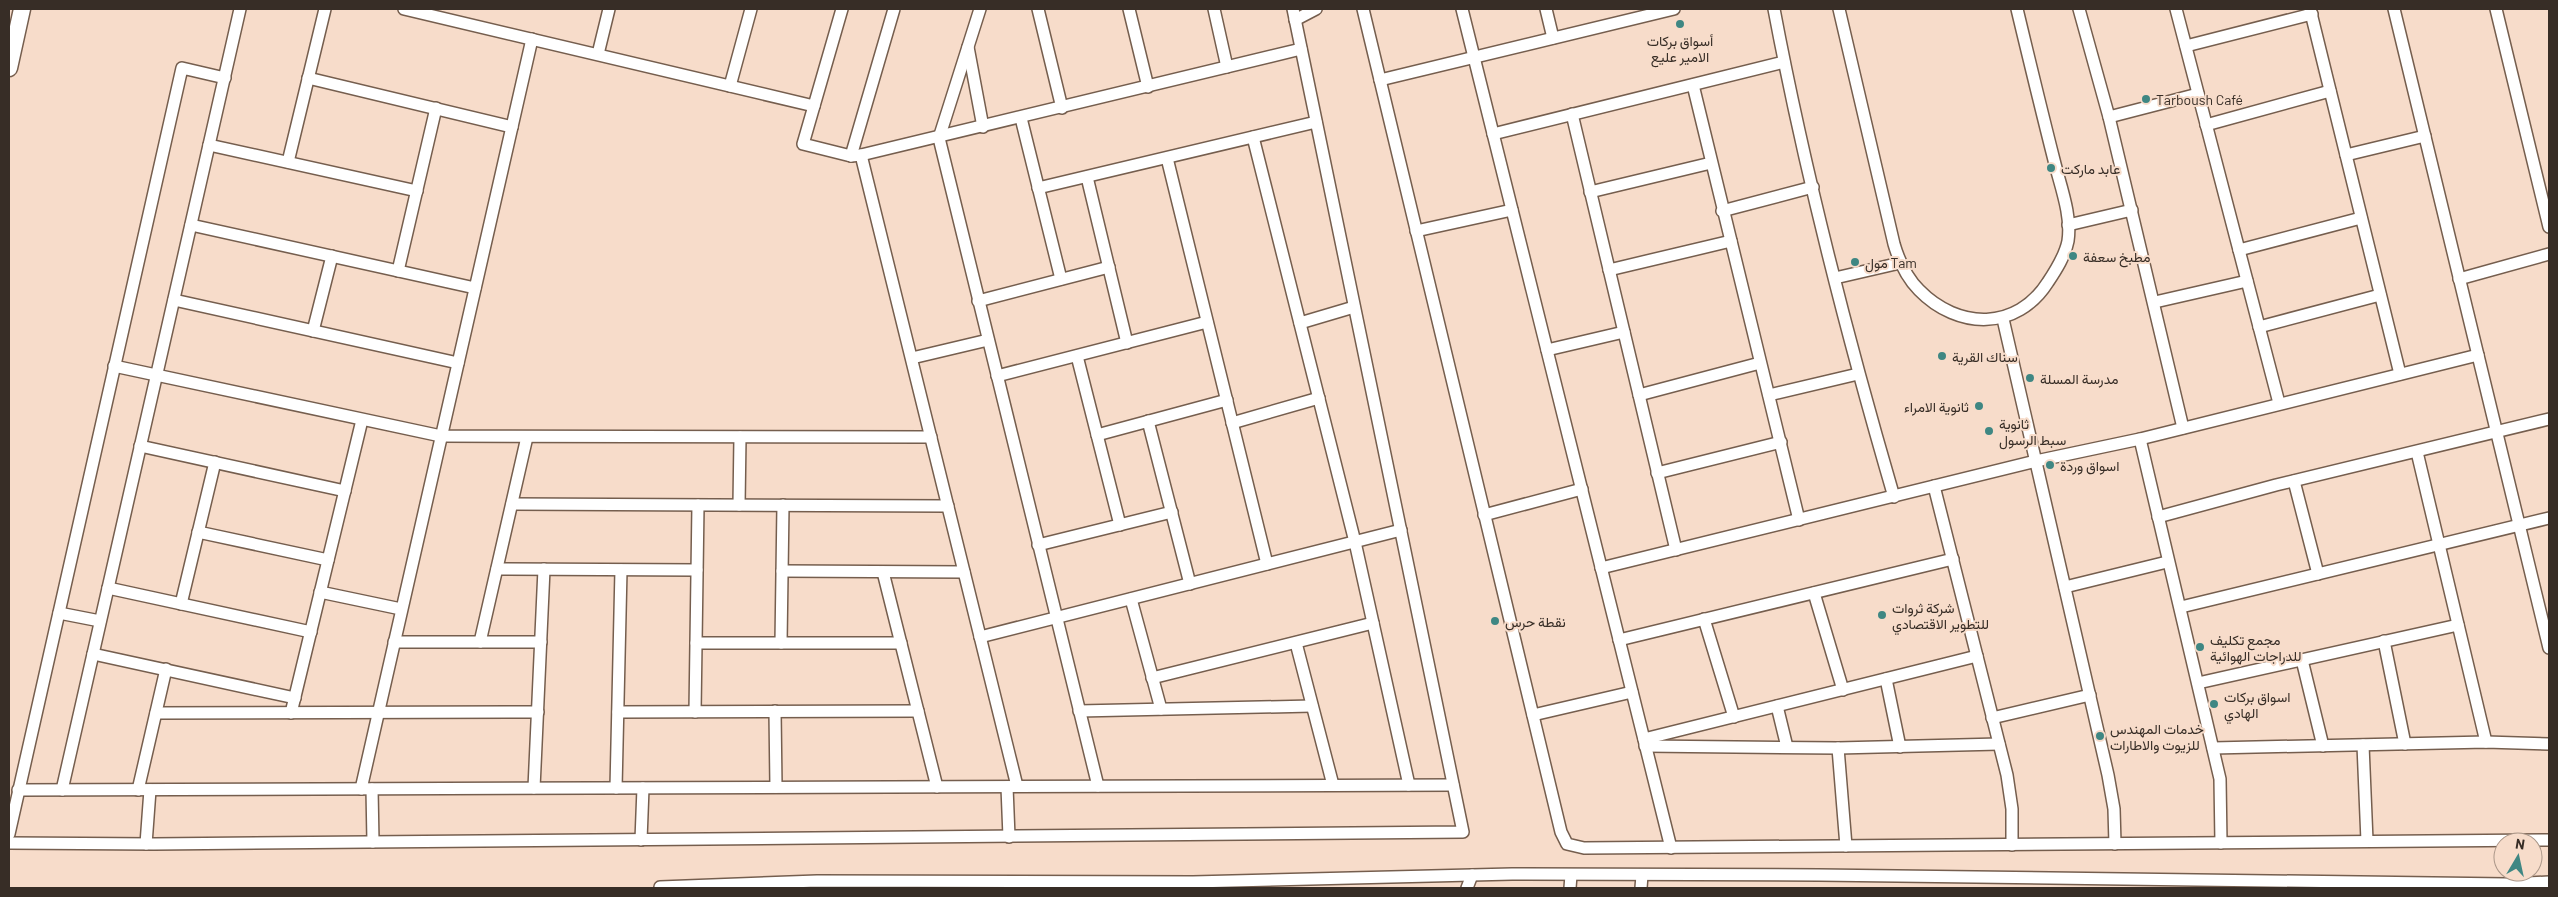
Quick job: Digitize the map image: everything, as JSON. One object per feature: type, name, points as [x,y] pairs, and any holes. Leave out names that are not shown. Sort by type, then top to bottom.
[{"type":"main road","points":[[9,68],[22,9]]},
{"type":"street","points":[[62,790],[240,9]]},
{"type":"street","points":[[288,162],[325,9]]},
{"type":"street","points":[[404,9],[421,11],[814,106]]},
{"type":"street","points":[[598,54],[609,9]]},
{"type":"street","points":[[730,86],[751,9]]},
{"type":"street","points":[[842,9],[803,144],[856,155],[939,138],[1301,49]]},
{"type":"street","points":[[894,9],[856,155],[912,358],[980,637],[1012,786],[1009,836]]},
{"type":"street","points":[[980,9],[939,138],[1098,786]]},
{"type":"street","points":[[1038,9],[1062,108]]},
{"type":"street","points":[[1129,9],[1148,86]]},
{"type":"street","points":[[1214,9],[1227,67]]},
{"type":"street","points":[[9,843],[146,844],[1463,832],[1294,14],[1316,9]]},
{"type":"street","points":[[1363,9],[1532,715],[1561,832],[1567,844],[1584,848],[1671,848],[2549,840]]},
{"type":"street","points":[[1462,9],[1671,848]]},
{"type":"street","points":[[1546,9],[1554,38]]},
{"type":"street","points":[[1380,80],[1674,9]]},
{"type":"street","points":[[1774,9],[1784,62],[1858,374],[1894,497]]},
{"type":"street","points":[[1839,9],[1891,235],[1900,263],[1919,291],[1934,303],[1956,314],[1975,318],[2003,319],[2015,314],[2043,291],[2063,256],[2068,241],[2068,224],[2017,9]]},
{"type":"street","points":[[2079,9],[2109,117],[2183,428]]},
{"type":"street","points":[[2176,9],[2278,403]]},
{"type":"street","points":[[2394,9],[2549,648]]},
{"type":"street","points":[[2496,9],[2549,226]]},
{"type":"street","points":[[2186,46],[2311,11],[2400,374]]},
{"type":"street","points":[[373,842],[366,789],[378,712],[532,39]]},
{"type":"street","points":[[968,44],[983,127]]},
{"type":"street","points":[[1493,134],[1784,62]]},
{"type":"street","points":[[9,834],[182,68],[224,78]]},
{"type":"street","points":[[308,78],[512,127]]},
{"type":"street","points":[[1692,85],[1799,520]]},
{"type":"street","points":[[2206,124],[2330,91]]},
{"type":"street","points":[[2109,117],[2198,94]]},
{"type":"street","points":[[398,270],[436,108]]},
{"type":"street","points":[[1572,114],[1676,550]]},
{"type":"street","points":[[1021,118],[1061,280]]},
{"type":"street","points":[[1038,188],[1316,122]]},
{"type":"street","points":[[2346,155],[2425,136]]},
{"type":"street","points":[[1253,137],[1355,542],[1409,785]]},
{"type":"street","points":[[209,145],[417,191]]},
{"type":"street","points":[[1167,158],[1267,564]]},
{"type":"street","points":[[1590,192],[1710,163]]},
{"type":"street","points":[[1087,177],[1127,343]]},
{"type":"street","points":[[1722,210],[1814,187]]},
{"type":"street","points":[[1416,231],[1512,210]]},
{"type":"street","points":[[2068,224],[2132,210]]},
{"type":"street","points":[[2239,250],[2361,218]]},
{"type":"street","points":[[191,225],[475,288]]},
{"type":"street","points":[[1609,270],[1731,241]]},
{"type":"street","points":[[2459,279],[2549,254]]},
{"type":"street","points":[[313,331],[332,256]]},
{"type":"street","points":[[1835,278],[1900,263]]},
{"type":"street","points":[[978,301],[1109,267]]},
{"type":"street","points":[[2154,302],[2247,281]]},
{"type":"street","points":[[2259,327],[2380,295]]},
{"type":"street","points":[[174,300],[458,363]]},
{"type":"street","points":[[1300,323],[1354,306]]},
{"type":"street","points":[[2003,319],[2090,695],[2114,809],[2116,844]]},
{"type":"street","points":[[997,376],[1208,322]]},
{"type":"street","points":[[1547,350],[1624,332]]},
{"type":"street","points":[[912,358],[988,340]]},
{"type":"street","points":[[1601,568],[2036,461],[2140,439],[2278,403],[2478,355]]},
{"type":"street","points":[[1077,356],[1120,525]]},
{"type":"street","points":[[1639,395],[1760,363]]},
{"type":"street","points":[[114,366],[441,436],[931,437]]},
{"type":"street","points":[[1768,395],[1858,374]]},
{"type":"street","points":[[1232,423],[1319,398]]},
{"type":"street","points":[[1097,435],[1227,400]]},
{"type":"street","points":[[2158,517],[2294,481],[2417,452],[2496,430],[2549,419]]},
{"type":"street","points":[[291,713],[362,420]]},
{"type":"street","points":[[1148,421],[1190,584]]},
{"type":"street","points":[[480,642],[527,437]]},
{"type":"street","points":[[739,505],[740,437]]},
{"type":"street","points":[[2140,439],[2167,562],[2180,606],[2213,748],[2222,802],[2221,843]]},
{"type":"street","points":[[1657,472],[1781,442]]},
{"type":"street","points":[[140,446],[345,491]]},
{"type":"street","points":[[2417,452],[2486,742]]},
{"type":"street","points":[[182,604],[215,462]]},
{"type":"street","points":[[2294,481],[2318,574]]},
{"type":"street","points":[[1934,486],[1999,744],[2012,809],[2012,845]]},
{"type":"street","points":[[1484,514],[1582,490]]},
{"type":"street","points":[[512,504],[948,506]]},
{"type":"street","points":[[695,712],[698,505]]},
{"type":"street","points":[[781,643],[783,505]]},
{"type":"street","points":[[1038,545],[1172,512]]},
{"type":"street","points":[[2180,606],[2549,518]]},
{"type":"street","points":[[980,637],[1401,530]]},
{"type":"street","points":[[198,532],[328,560]]},
{"type":"street","points":[[1619,640],[1953,559]]},
{"type":"street","points":[[2065,587],[2167,562]]},
{"type":"street","points":[[497,569],[697,570]]},
{"type":"street","points":[[534,788],[544,569]]},
{"type":"street","points":[[616,788],[621,570]]},
{"type":"street","points":[[782,571],[964,572]]},
{"type":"street","points":[[883,572],[937,787]]},
{"type":"street","points":[[108,588],[311,632]]},
{"type":"street","points":[[320,592],[401,609]]},
{"type":"street","points":[[1814,593],[1842,690]]},
{"type":"street","points":[[1131,599],[1161,709]]},
{"type":"street","points":[[58,613],[100,621]]},
{"type":"street","points":[[1704,619],[1734,717]]},
{"type":"street","points":[[1152,678],[1373,623]]},
{"type":"street","points":[[2198,683],[2458,625]]},
{"type":"street","points":[[2384,641],[2405,744]]},
{"type":"street","points":[[394,642],[541,642]]},
{"type":"street","points":[[1296,642],[1333,785]]},
{"type":"street","points":[[696,643],[901,643]]},
{"type":"street","points":[[93,654],[295,698]]},
{"type":"street","points":[[1645,743],[1734,717],[1977,656]]},
{"type":"street","points":[[2302,660],[2322,746]]},
{"type":"street","points":[[146,844],[144,790],[156,713],[166,669]]},
{"type":"street","points":[[1886,679],[1900,747]]},
{"type":"street","points":[[1532,715],[1632,692]]},
{"type":"street","points":[[1992,718],[2090,695]]},
{"type":"street","points":[[1079,711],[1312,706]]},
{"type":"street","points":[[1777,706],[1787,747]]},
{"type":"street","points":[[775,711],[776,787]]},
{"type":"street","points":[[618,712],[918,711]]},
{"type":"street","points":[[156,713],[538,712]]},
{"type":"street","points":[[2213,748],[2486,742],[2549,744]]},
{"type":"street","points":[[1645,743],[1838,748],[1999,744]]},
{"type":"street","points":[[2363,745],[2367,842]]},
{"type":"street","points":[[1838,748],[1846,846]]},
{"type":"street","points":[[18,790],[1453,785]]},
{"type":"street","points":[[641,840],[643,788]]},
{"type":"street","points":[[1467,888],[1472,875]]},
{"type":"street","points":[[660,887],[818,884],[1264,884],[1472,875],[1808,876],[1956,883],[2395,886],[2549,882]]},
{"type":"street","points":[[1570,875],[1570,888]]},
{"type":"street","points":[[1641,888],[1642,875]]},
{"type":"street","points":[[1808,876],[1809,888]]},
{"type":"place","name":"أسواق بركات الامير عليع","points":[[1680,24]]},
{"type":"place","name":"Tarboush Café","points":[[2146,99]]},
{"type":"place","name":"عابد ماركت","points":[[2051,168]]},
{"type":"place","name":"مطبخ سعفة","points":[[2073,256]]},
{"type":"place","name":"مول Tam","points":[[1855,262]]},
{"type":"place","name":"سناك القرية","points":[[1942,356]]},
{"type":"place","name":"مدرسة المسلة","points":[[2030,378]]},
{"type":"place","name":"ثانوية الامراء","points":[[1979,406]]},
{"type":"place","name":"ثانوية سبط الرسول","points":[[1989,431]]},
{"type":"place","name":"اسواق وردة","points":[[2050,465]]},
{"type":"place","name":"شركة ثروات للتطوير الاقتصادي","points":[[1882,615]]},
{"type":"place","name":"نقطة حرس","points":[[1495,621]]},
{"type":"place","name":"مجمع تكليف للدراجات الهوائية","points":[[2200,647]]},
{"type":"place","name":"اسواق بركات الهادي","points":[[2214,704]]},
{"type":"place","name":"خدمات المهندس للزيوت والاطارات","points":[[2100,736]]}]
